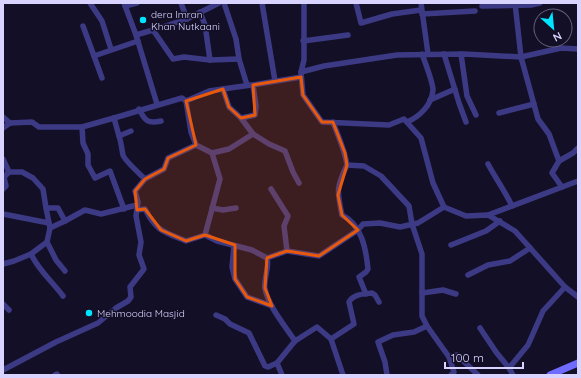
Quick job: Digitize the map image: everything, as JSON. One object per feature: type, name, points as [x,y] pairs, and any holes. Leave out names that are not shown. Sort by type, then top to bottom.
[{"type":"main road","points":[[550,375],[578,362]]},
{"type":"street","points":[[90,3],[102,21],[111,49]]},
{"type":"street","points":[[137,3],[125,4],[157,104]]},
{"type":"street","points":[[181,3],[187,19]]},
{"type":"street","points":[[136,35],[187,19],[219,3]]},
{"type":"street","points":[[224,3],[236,39],[239,59],[250,85],[256,106],[255,115],[242,118]]},
{"type":"street","points":[[262,3],[275,81]]},
{"type":"street","points":[[304,3],[304,60],[301,74],[304,95],[322,122],[389,125],[404,119],[421,138],[433,183],[444,207],[466,216],[488,215],[578,181]]},
{"type":"street","points":[[356,3],[361,23],[392,14],[475,10]]},
{"type":"street","points":[[407,122],[415,119],[428,106],[433,90],[425,54],[421,3]]},
{"type":"street","points":[[482,6],[540,3]]},
{"type":"street","points":[[516,4],[521,57],[538,119],[549,134],[559,162]]},
{"type":"street","points":[[200,12],[205,25],[210,60]]},
{"type":"street","points":[[83,26],[102,78]]},
{"type":"street","points":[[153,30],[173,59],[184,57],[210,60],[239,59]]},
{"type":"street","points":[[303,41],[348,35]]},
{"type":"street","points":[[94,56],[138,41]]},
{"type":"street","points":[[186,101],[209,91],[275,81],[324,66],[397,55],[461,54],[521,57],[561,48],[578,49]]},
{"type":"street","points":[[444,54],[454,89],[466,122]]},
{"type":"street","points":[[461,54],[467,96],[476,115]]},
{"type":"street","points":[[223,89],[229,107],[242,118],[252,134],[285,151],[299,183]]},
{"type":"street","points":[[430,100],[454,89]]},
{"type":"street","points":[[3,128],[10,123],[32,122],[38,127],[82,127],[157,104],[182,98],[186,101]]},
{"type":"street","points":[[186,101],[191,132],[196,145],[212,153],[228,149],[252,134]]},
{"type":"street","points":[[499,113],[534,104]]},
{"type":"street","points":[[139,110],[144,119],[153,123],[161,121]]},
{"type":"street","points":[[3,117],[10,123]]},
{"type":"street","points":[[114,118],[123,149],[122,154],[145,179]]},
{"type":"street","points":[[333,122],[341,147],[345,153],[346,165],[339,182],[338,195],[342,215],[347,218],[358,230],[365,245],[368,271],[359,277],[366,294]]},
{"type":"street","points":[[82,127],[83,143],[88,154],[88,165],[95,178],[110,171],[124,209]]},
{"type":"street","points":[[119,136],[131,131]]},
{"type":"street","points":[[3,370],[56,342],[98,323],[116,308],[128,301],[131,297],[130,287],[144,269],[139,255],[141,242],[136,216],[138,202],[135,191],[145,179],[164,169],[168,158],[196,145]]},
{"type":"street","points":[[562,188],[552,173],[559,162],[578,148]]},
{"type":"street","points":[[205,235],[220,179],[212,153]]},
{"type":"street","points":[[3,159],[9,172]]},
{"type":"street","points":[[488,164],[498,182],[501,184],[512,206]]},
{"type":"street","points":[[346,165],[364,166],[381,176],[409,206],[412,224],[422,254],[422,316],[451,360],[454,372],[451,375]]},
{"type":"street","points":[[3,188],[6,186],[4,177],[9,172],[22,172],[33,178],[43,189],[50,226],[47,242],[56,260],[65,271]]},
{"type":"street","points":[[271,189],[288,216],[284,226],[286,251]]},
{"type":"street","points":[[3,214],[50,226],[64,221],[85,210],[101,214],[124,209],[145,209],[151,221],[161,230],[186,241],[205,235],[217,241],[252,250],[267,258],[286,251],[319,256],[358,230],[363,224],[380,223],[400,227],[418,223],[444,207]]},
{"type":"street","points":[[46,208],[58,208],[64,221]]},
{"type":"street","points":[[212,208],[223,210],[236,208]]},
{"type":"street","points":[[488,215],[515,231],[565,287],[578,297]]},
{"type":"street","points":[[451,245],[486,231],[500,221]]},
{"type":"street","points":[[3,264],[31,254],[47,242]]},
{"type":"street","points":[[234,246],[232,267],[235,279],[247,297],[272,306]]},
{"type":"street","points":[[468,275],[488,265],[510,260],[530,248]]},
{"type":"street","points":[[31,254],[37,265],[54,283],[63,296]]},
{"type":"street","points":[[267,258],[268,264],[265,288],[272,306],[295,341]]},
{"type":"street","points":[[509,368],[528,346],[543,311],[565,287]]},
{"type":"street","points":[[422,292],[443,290],[456,294]]},
{"type":"street","points":[[331,339],[354,324],[350,300],[359,295],[372,293],[379,302]]},
{"type":"street","points":[[3,304],[9,310]]},
{"type":"street","points":[[216,315],[225,319],[230,324],[250,333],[265,366],[268,367],[277,363],[295,341],[317,327],[331,339],[343,375]]},
{"type":"street","points":[[387,375],[385,362],[378,342],[393,335],[414,332],[428,326]]},
{"type":"street","points":[[480,328],[513,375]]},
{"type":"street","points":[[449,357],[457,355],[478,375]]},
{"type":"street","points":[[277,363],[282,375]]},
{"type":"highlighted area","points":[[301,77],[303,95],[322,122],[333,122],[345,153],[347,165],[338,195],[342,215],[358,230],[319,256],[287,251],[267,258],[265,288],[272,306],[247,297],[235,279],[235,245],[205,235],[186,241],[161,230],[145,209],[137,210],[135,191],[145,179],[164,169],[168,158],[196,145],[186,101],[223,89],[229,107],[241,118],[255,115],[253,85]]},
{"type":"place","name":"dera Imran Khan Nutkaani","points":[[143,20]]},
{"type":"place","name":"Mehmoodia Masjid","points":[[89,313]]}]
